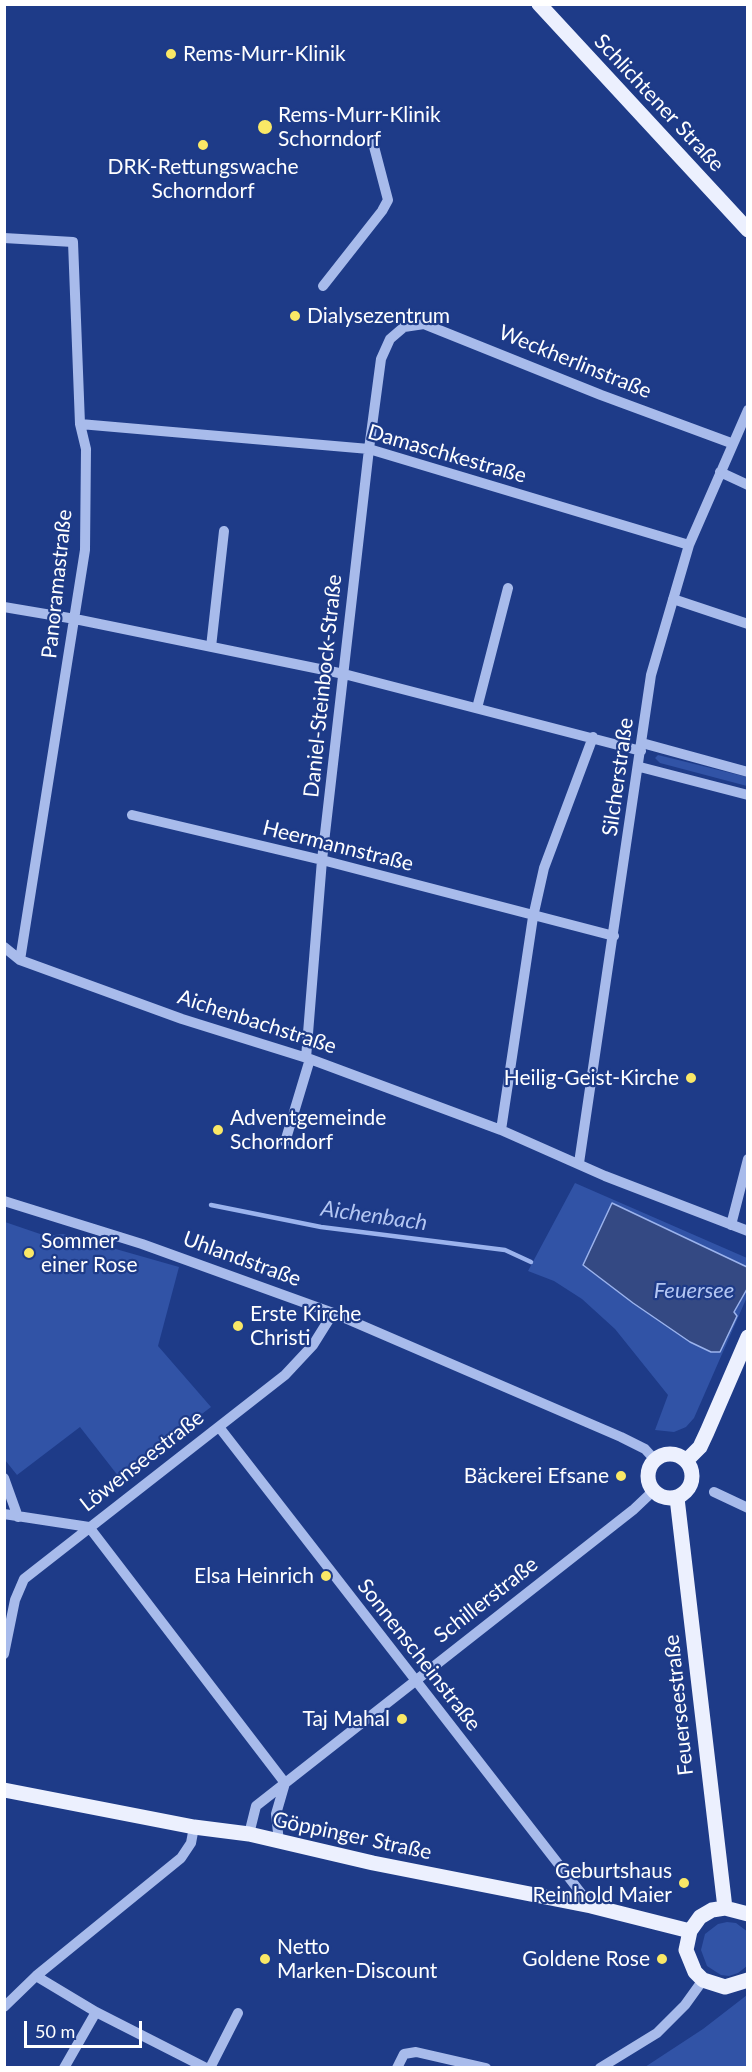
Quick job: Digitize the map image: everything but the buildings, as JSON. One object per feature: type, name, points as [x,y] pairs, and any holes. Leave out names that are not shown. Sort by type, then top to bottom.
[{"type":"main road","name":"Schlichtener Straße","points":[[539,4],[747,230]]},
{"type":"main road","points":[[686,1461],[700,1447],[747,1337]]},
{"type":"main road","points":[[674,1455],[686,1461],[692,1475],[692,1482],[683,1494],[676,1498],[664,1498],[653,1491],[648,1472],[655,1460],[674,1455]]},
{"type":"main road","name":"Feuerseestraße","points":[[676,1498],[725,1908]]},
{"type":"main road","name":"Göppinger Straße","points":[[4,1790],[194,1827],[249,1834],[591,1906],[690,1931]]},
{"type":"main road","points":[[747,1914],[725,1908],[712,1910],[700,1917],[690,1931],[686,1950],[689,1961],[703,1980],[725,1987],[747,1980]]},
{"type":"street","points":[[323,286],[382,211],[388,200],[372,139]]},
{"type":"street","name":"Panoramastraße","points":[[4,238],[73,242],[80,424],[86,449],[85,550],[20,960]]},
{"type":"street","name":"Weckherlinstraße","points":[[404,327],[424,324],[447,331],[601,395],[731,443]]},
{"type":"street","name":"Daniel-Steinbock-Straße","points":[[285,1142],[308,1059],[322,860],[381,359],[390,339],[404,327]]},
{"type":"street","name":"Silcherstraße","points":[[579,1163],[640,767],[651,675],[689,544],[747,410]]},
{"type":"street","name":"Damaschkestraße","points":[[80,424],[369,449],[689,544]]},
{"type":"street","points":[[720,472],[747,485]]},
{"type":"street","points":[[211,647],[224,531]]},
{"type":"street","points":[[477,708],[508,588]]},
{"type":"street","points":[[673,599],[747,624]]},
{"type":"street","points":[[4,607],[75,619],[344,674],[593,737],[747,772]]},
{"type":"street","points":[[501,1130],[533,917],[544,868],[593,737]]},
{"type":"street","points":[[640,767],[747,795]]},
{"type":"street","name":"Heermannstraße","points":[[132,815],[322,860],[533,917],[614,936]]},
{"type":"street","name":"Aichenbachstraße","points":[[4,947],[20,960],[182,1019],[308,1059],[501,1130],[747,1231]]},
{"type":"street","points":[[731,1225],[747,1160]]},
{"type":"street","name":"Uhlandstraße","points":[[4,1201],[142,1244],[333,1313],[621,1437],[645,1449],[655,1460]]},
{"type":"street","name":"Löwenseestraße","points":[[4,1654],[15,1600],[24,1579],[285,1375],[313,1346],[333,1313]]},
{"type":"street","name":"Sonnenscheinstraße","points":[[219,1427],[591,1906]]},
{"type":"street","points":[[4,1478],[18,1517]]},
{"type":"street","name":"Schillerstraße","points":[[249,1834],[256,1806],[633,1510],[653,1491]]},
{"type":"street","points":[[714,1492],[747,1508]]},
{"type":"street","points":[[4,1515],[88,1527],[285,1783],[276,1814],[279,1842]]},
{"type":"street","points":[[4,2007],[36,1976],[181,1858],[191,1843],[194,1827]]},
{"type":"street","points":[[36,1976],[96,2012],[208,2067],[238,2013]]},
{"type":"street","points":[[600,2067],[657,2033],[678,2013],[703,1980]]},
{"type":"street","points":[[64,2067],[96,2012]]},
{"type":"street","points":[[397,2067],[404,2054],[416,2052],[434,2054],[486,2067]]},
{"type":"shaded area","points":[[658,755],[747,777],[747,786],[660,763],[655,758]]},
{"type":"shaded area","points":[[575,1183],[747,1258],[747,1297],[694,1418],[686,1427],[674,1432],[655,1430],[668,1395],[615,1329],[582,1299],[554,1281],[528,1271]]},
{"type":"shaded area","points":[[5,1222],[46,1236],[63,1234],[179,1267],[158,1346],[211,1407],[119,1477],[80,1427],[17,1475],[5,1460]]},
{"type":"shaded area","points":[[736,1923],[748,1932],[747,1966],[729,1976],[721,1975],[707,1966],[701,1950],[705,1934],[718,1924]]},
{"type":"shaded area","points":[[747,1995],[747,2067],[645,2067],[703,2029]]},
{"type":"water","name":"Feuersee","points":[[612,1203],[747,1267],[747,1289],[734,1312],[737,1316],[720,1352],[711,1352],[690,1342],[583,1265]]},
{"type":"waterway","name":"Aichenbach","points":[[211,1205],[321,1227],[505,1250],[531,1262]]},
{"type":"place","name":"Rems-Murr-Klinik","points":[[171,54]]},
{"type":"place","name":"Rems-Murr-Klinik Schorndorf","points":[[265,127]]},
{"type":"place","name":"DRK-Rettungswache Schorndorf","points":[[203,145]]},
{"type":"place","name":"Dialysezentrum","points":[[295,316]]},
{"type":"place","name":"Heilig-Geist-Kirche","points":[[691,1078]]},
{"type":"place","name":"Adventgemeinde Schorndorf","points":[[218,1130]]},
{"type":"place","name":"Sommer einer Rose","points":[[29,1253]]},
{"type":"place","name":"Erste Kirche Christi","points":[[238,1326]]},
{"type":"place","name":"Bäckerei Efsane","points":[[621,1476]]},
{"type":"place","name":"Elsa Heinrich","points":[[326,1576]]},
{"type":"place","name":"Taj Mahal","points":[[402,1719]]},
{"type":"place","name":"Geburtshaus Reinhold Maier","points":[[684,1883]]},
{"type":"place","name":"Netto Marken-Discount","points":[[265,1959]]},
{"type":"place","name":"Goldene Rose","points":[[662,1959]]}]
